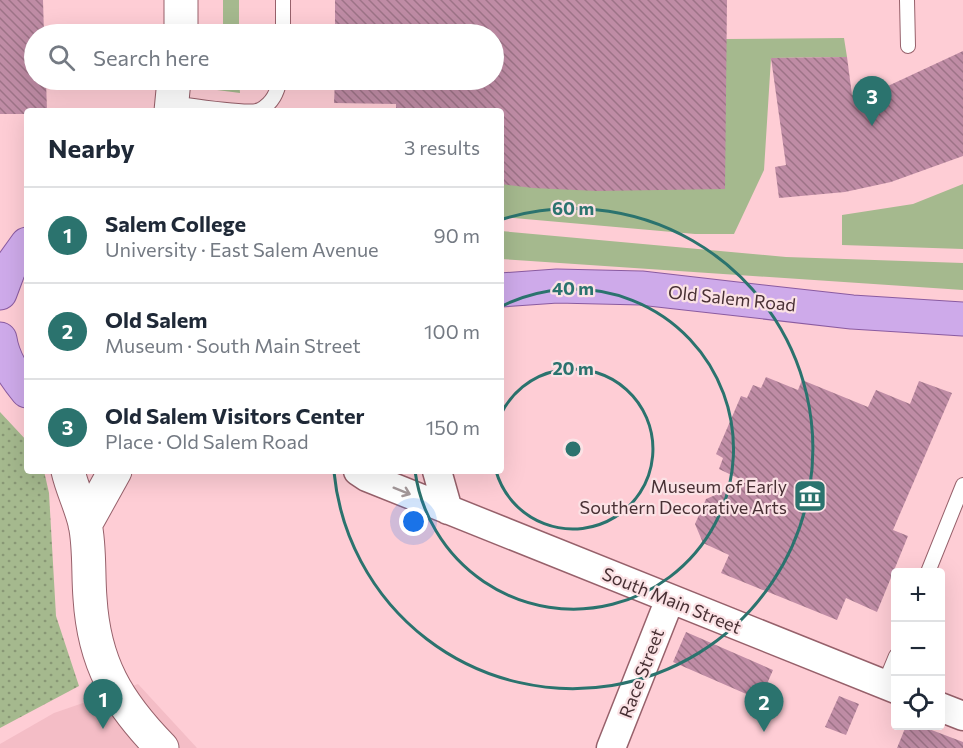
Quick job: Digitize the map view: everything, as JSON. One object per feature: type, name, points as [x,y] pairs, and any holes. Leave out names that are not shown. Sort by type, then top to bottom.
[{"type":"main road","points":[[181,0],[181,24]]},
{"type":"main road","name":"Old Salem Road","points":[[504,290],[557,286],[641,288],[852,312],[963,319]]},
{"type":"main road","points":[[0,339],[13,378]]},
{"type":"main road","points":[[69,474],[86,525],[91,620],[102,665],[127,709],[162,748]]},
{"type":"main road","points":[[86,525],[114,474]]},
{"type":"street","name":"South Main Street","points":[[362,474],[890,687]]},
{"type":"street","points":[[439,474],[448,510]]},
{"type":"street","name":"Race Street","points":[[611,748],[670,599]]},
{"type":"street","points":[[945,709],[963,716]]},
{"type":"lane","points":[[283,0],[283,24]]},
{"type":"lane","points":[[907,0],[908,46]]},
{"type":"lane","points":[[262,108],[275,97],[277,90]]},
{"type":"lane","points":[[170,101],[218,108]]},
{"type":"lane","points":[[930,568],[963,485]]},
{"type":"shaded area","points":[[138,684],[197,748],[0,748],[0,744],[54,713]]},
{"type":"green space","points":[[223,0],[239,0],[239,24],[223,24]]},
{"type":"green space","points":[[844,38],[847,57],[771,58],[764,170],[734,234],[695,234],[504,217],[504,182],[726,39]]},
{"type":"green space","points":[[217,90],[240,90],[240,93]]},
{"type":"green space","points":[[963,184],[963,249],[842,245],[842,215],[913,204]]},
{"type":"green space","points":[[504,231],[786,257],[963,263],[963,290],[504,259]]},
{"type":"green space","points":[[0,412],[24,438],[24,474],[45,474],[49,493],[56,616],[79,686],[0,728]]},
{"type":"building","points":[[0,0],[43,0],[44,24],[24,24],[24,90],[46,90],[47,108],[24,108],[24,114],[0,114]]},
{"type":"building","points":[[335,0],[727,0],[725,189],[597,191],[504,184],[504,108],[396,108],[396,104],[334,103],[335,90],[504,90],[504,24],[335,24]]},
{"type":"building","points":[[963,51],[963,156],[891,182],[845,192],[779,198],[775,167],[786,165],[771,58],[847,57],[852,95],[875,92]]},
{"type":"building","name":"Museum of Early Southern Decorative Arts","points":[[766,377],[798,390],[802,380],[868,407],[876,390],[910,404],[919,381],[952,393],[893,530],[908,536],[895,568],[891,568],[891,578],[877,612],[846,598],[837,620],[721,573],[729,555],[703,543],[695,524],[706,499],[746,482],[719,469],[723,458],[716,454],[741,396],[747,398],[753,385],[761,388]]},
{"type":"building","points":[[686,632],[773,670],[760,700],[673,662]]},
{"type":"building","points":[[839,696],[859,704],[846,735],[825,727]]},
{"type":"building","points":[[904,730],[932,730],[963,742],[963,748],[897,748]]},
{"type":"place","name":"Old Salem Visitors Center","points":[[872,126]]},
{"type":"place","name":"Museum of Early Southern Decorative Arts","points":[[810,496]]},
{"type":"place","name":"Salem College","points":[[103,729]]},
{"type":"place","name":"Old Salem","points":[[764,732]]}]
